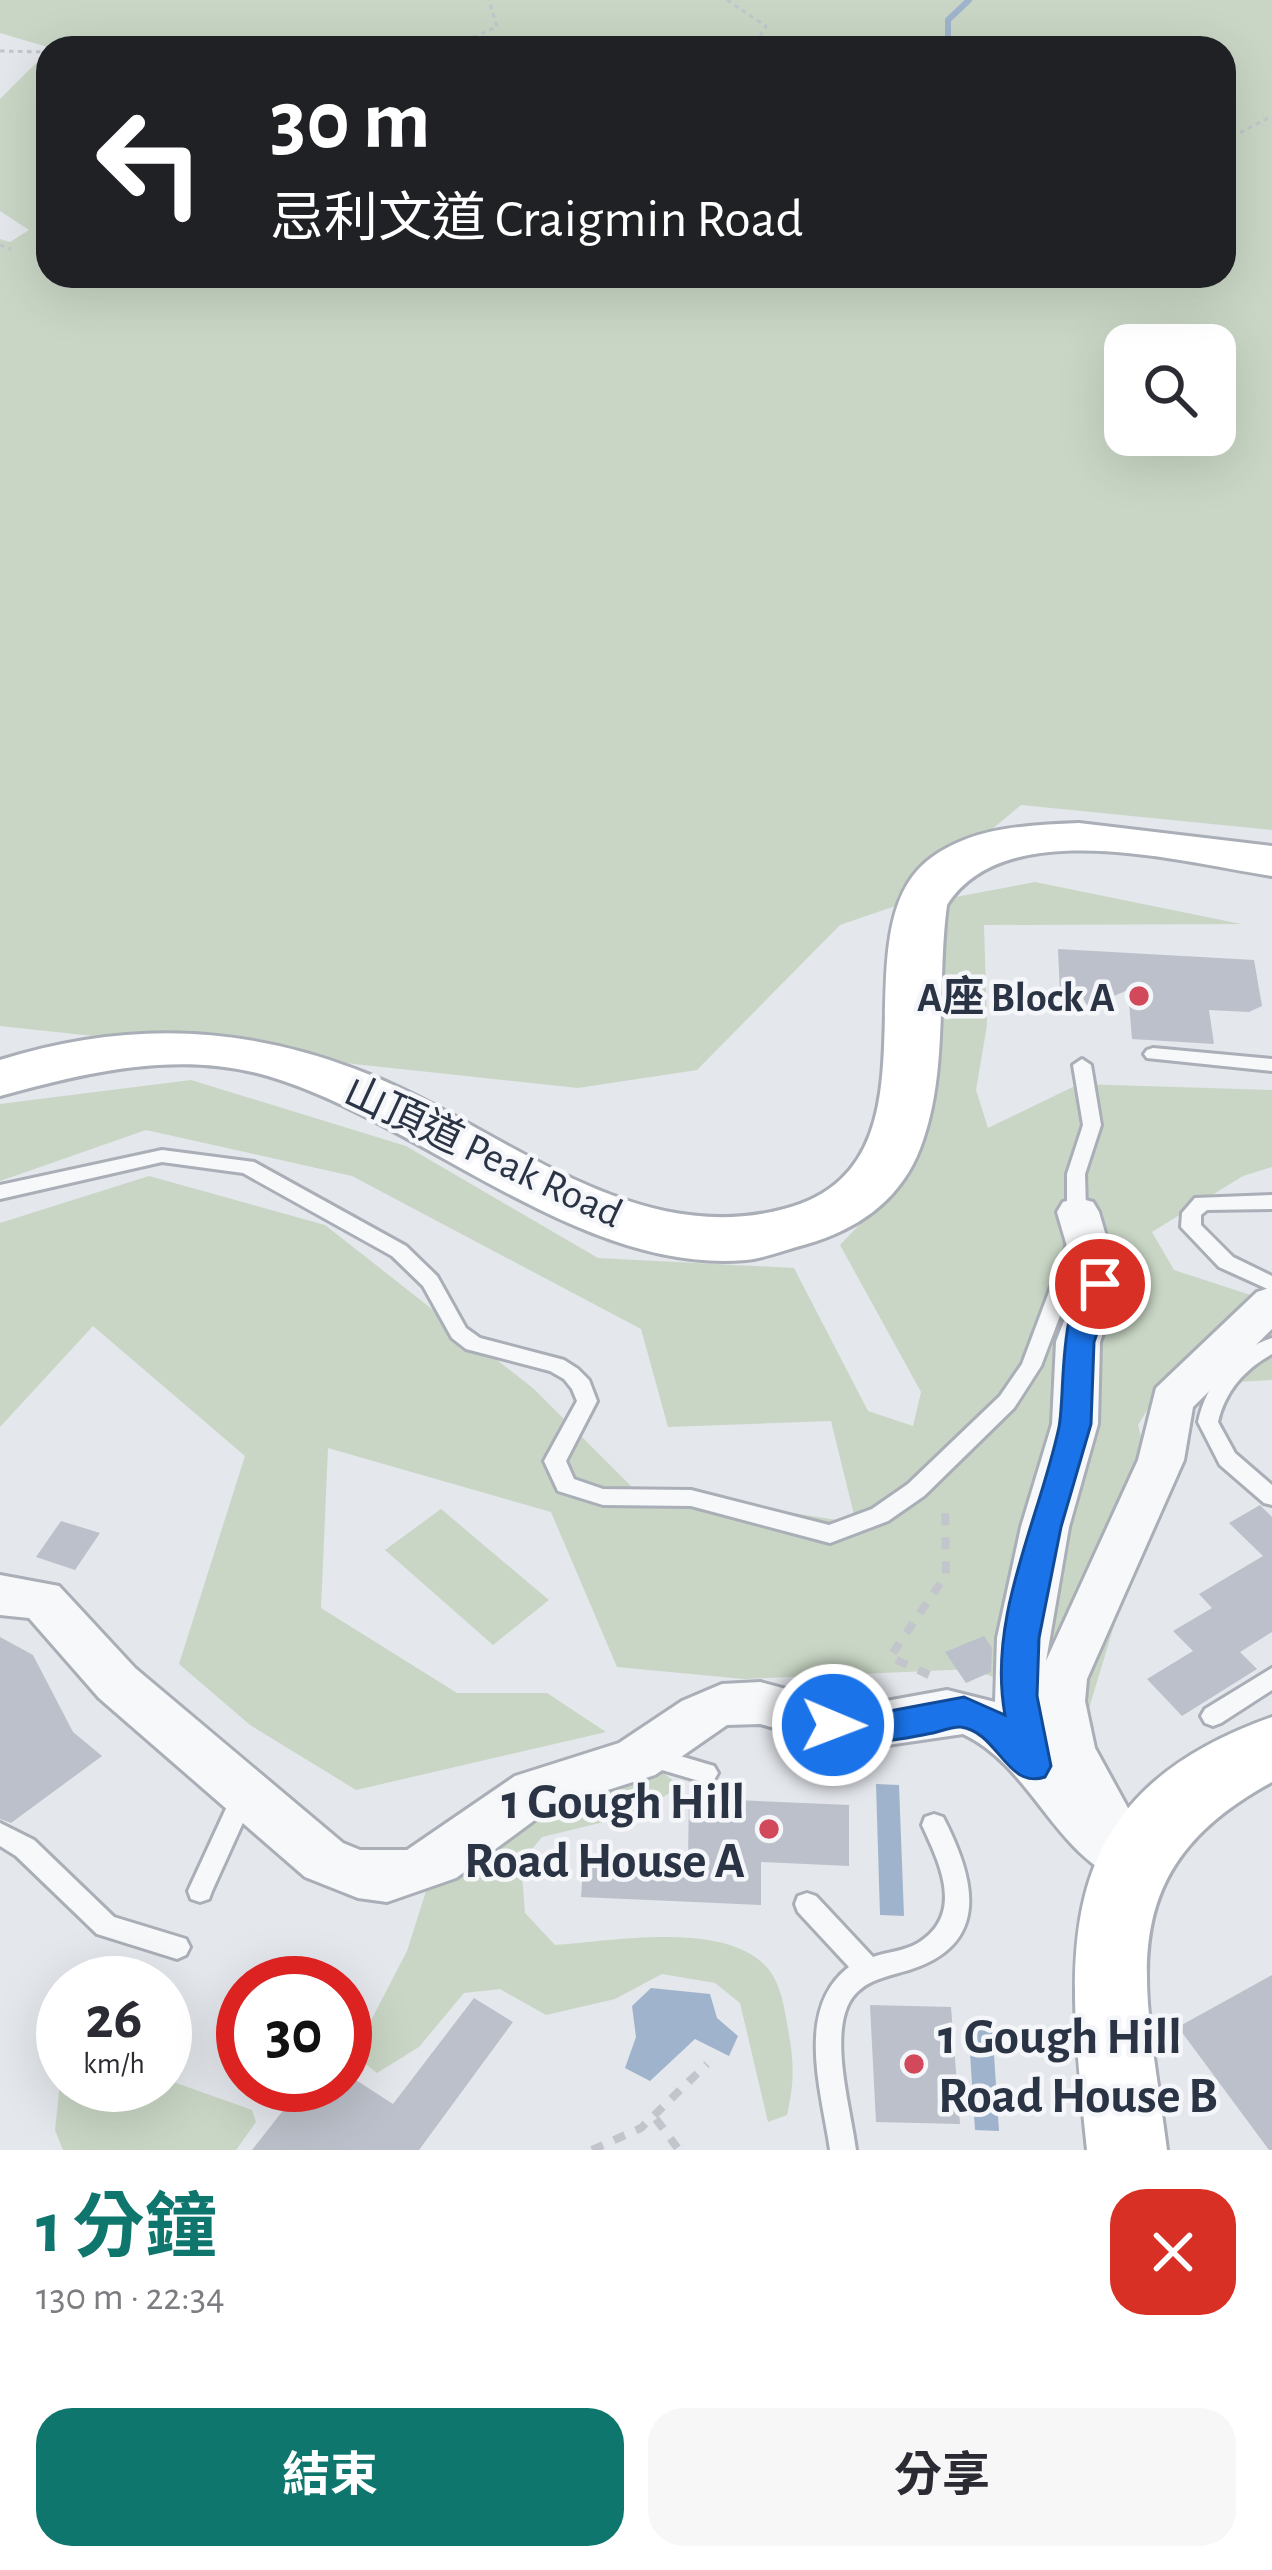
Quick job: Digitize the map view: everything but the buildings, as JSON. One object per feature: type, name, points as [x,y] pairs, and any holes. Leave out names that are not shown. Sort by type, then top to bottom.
[{"type":"main road","name":"山頂道 Peak Road","points":[[0,1078],[117,1049],[184,1047],[256,1056],[332,1079],[623,1220],[686,1236],[764,1235],[806,1226],[842,1206],[871,1182],[889,1156],[899,1125],[922,905],[934,880],[953,863],[997,844],[1052,837],[1272,861]]},
{"type":"main road","points":[[1127,2150],[1110,1946],[1114,1898],[1130,1862],[1243,1732]]},
{"type":"street","points":[[1033,1766],[1019,1696],[1022,1638],[1045,1527],[1076,1424],[1078,1342],[1100,1284],[1078,1212]]},
{"type":"street","points":[[1130,1862],[1067,1736],[1060,1687],[1161,1460],[1172,1400],[1272,1303]]},
{"type":"street","points":[[0,1594],[42,1600],[118,1683],[324,1860],[354,1873],[388,1878],[435,1865],[543,1787],[645,1755],[707,1711],[751,1702],[864,1729],[964,1712],[1000,1730],[1084,1832],[1130,1862]]},
{"type":"lane","points":[[1153,1054],[1272,1065]]},
{"type":"lane","points":[[0,1192],[163,1156],[232,1163],[280,1181],[410,1260],[473,1344],[544,1361],[580,1382],[587,1401],[555,1461],[561,1480],[583,1493],[691,1498],[830,1534],[880,1515],[944,1464],[1025,1378],[1075,1252],[1076,1174],[1092,1125],[1082,1065]]},
{"type":"lane","points":[[1272,1202],[1202,1203],[1192,1213],[1191,1227],[1226,1262],[1272,1285]]},
{"type":"lane","points":[[1272,1345],[1256,1352],[1216,1395],[1208,1422],[1227,1460],[1272,1496]]},
{"type":"lane","points":[[1243,1732],[1272,1678]]},
{"type":"lane","points":[[645,1755],[706,1773]]},
{"type":"lane","points":[[200,1891],[244,1792]]},
{"type":"lane","points":[[843,2150],[829,2021],[842,1990],[867,1970],[930,1949],[958,1915],[959,1871],[934,1825]]},
{"type":"lane","points":[[0,1834],[25,1848],[106,1926],[177,1947]]},
{"type":"lane","points":[[808,1904],[867,1970]]},
{"type":"path","points":[[475,36],[496,27],[489,0]]},
{"type":"path","points":[[727,0],[766,26],[760,36]]},
{"type":"path","points":[[0,51],[36,52]]},
{"type":"path","points":[[1236,135],[1272,116]]},
{"type":"path","points":[[0,245],[10,249]]},
{"type":"path","points":[[944,1464],[946,1575],[890,1657],[946,1684]]},
{"type":"path","points":[[592,2150],[609,2147],[656,2119],[707,2064]]},
{"type":"path","points":[[656,2119],[679,2150]]},
{"type":"green space","points":[[0,0],[1272,0],[1272,830],[1021,805],[904,903],[840,925],[697,1070],[578,1088],[0,1026],[0,239],[10,242],[29,230],[0,211],[0,99],[36,63],[36,288],[1236,288],[1236,36],[36,36],[36,44],[0,33]]},
{"type":"green space","points":[[1035,882],[1241,924],[984,925],[987,1025],[976,1090],[988,1128],[1079,1084],[1272,1090],[1272,1167],[1243,1176],[1152,1232],[1174,1270],[1272,1302],[1272,1380],[1162,1386],[1138,1425],[1155,1490],[1087,1715],[973,1669],[744,1679],[617,1667],[551,1512],[328,1448],[321,1608],[457,1693],[547,1693],[606,1732],[356,1790],[250,1725],[179,1664],[245,1456],[93,1326],[0,1427],[0,1223],[149,1176],[325,1225],[534,1389],[633,1488],[856,1523],[831,1421],[668,1427],[641,1329],[352,1176],[146,1130],[0,1181],[0,1104],[191,1080],[406,1146],[598,1258],[794,1268],[868,1411],[913,1426],[921,1392],[840,1245],[907,1175],[950,898]]},
{"type":"green space","points":[[441,1509],[549,1600],[493,1645],[385,1550]]},
{"type":"green space","points":[[661,1771],[680,1786],[637,1814],[542,1837],[521,1862],[525,1913],[555,1945],[669,1937],[728,1944],[752,1955],[770,1971],[783,2004],[793,2070],[787,2115],[768,2122],[740,2003],[715,1983],[662,1974],[615,1999],[546,2015],[500,1989],[464,1993],[419,2047],[377,2073],[372,2069],[372,2018],[407,1951],[427,1888],[537,1800],[633,1773]]},
{"type":"green space","points":[[192,2089],[216,2097],[216,2112],[253,2112],[256,2122],[236,2150],[63,2150],[55,2130],[57,2112],[192,2112]]},
{"type":"water","points":[[876,1784],[899,1785],[904,1916],[880,1915]]},
{"type":"water","points":[[651,1988],[710,1994],[717,2018],[738,2036],[729,2056],[695,2039],[650,2081],[625,2068],[636,2037],[632,2006]]},
{"type":"water","points":[[968,2023],[992,2024],[999,2131],[975,2130]]},
{"type":"waterway","points":[[948,36],[948,20],[969,0]]},
{"type":"place","name":"A座 Block A","points":[[1139,996]]},
{"type":"place","name":"1 Gough Hill Road House A","points":[[769,1829]]},
{"type":"place","name":"1 Gough Hill Road House B","points":[[914,2064]]},
{"type":"route","points":[[833,1725],[879,1729],[964,1712],[1000,1730],[1033,1766],[1019,1696],[1022,1638],[1045,1527],[1076,1424],[1078,1342],[1100,1284]]}]
